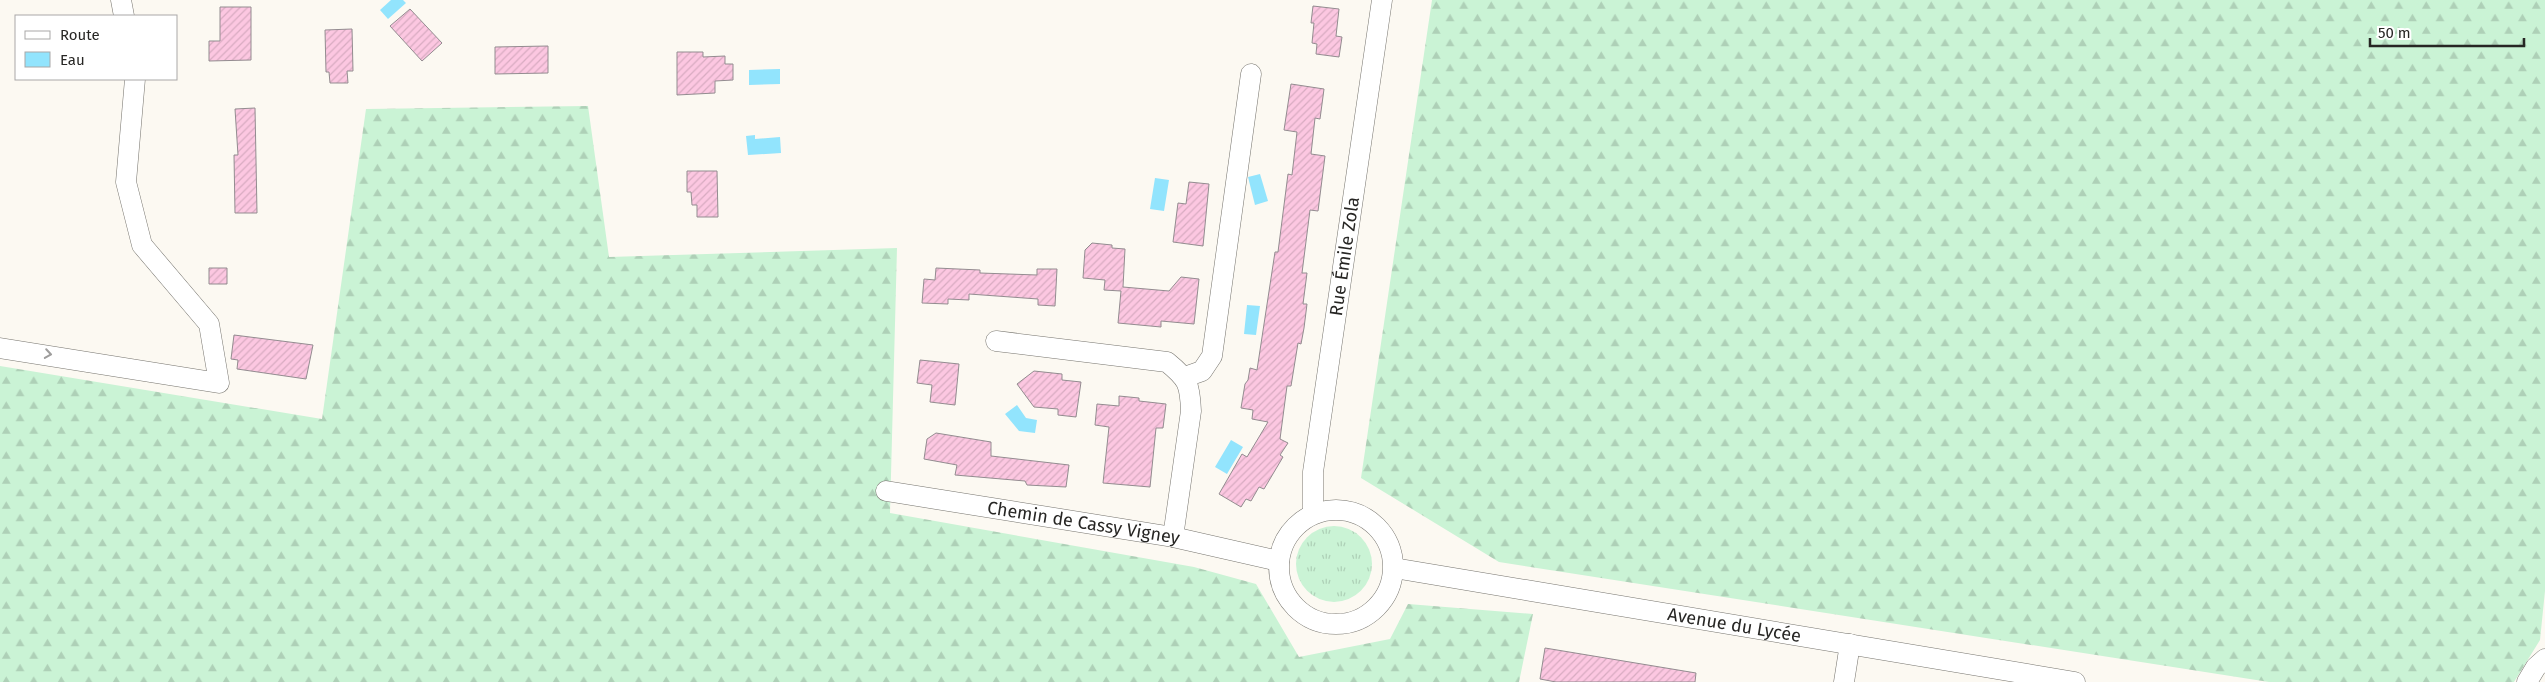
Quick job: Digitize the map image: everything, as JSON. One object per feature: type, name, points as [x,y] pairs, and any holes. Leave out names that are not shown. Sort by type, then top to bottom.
[{"type":"street","points":[[121,0],[124,15]]},
{"type":"street","name":"Rue Émile Zola","points":[[1313,514],[1313,472],[1382,0]]},
{"type":"street","points":[[1185,377],[1202,371],[1212,356],[1251,74]]},
{"type":"street","points":[[0,348],[219,383],[209,324],[142,245],[126,182],[135,80]]},
{"type":"street","points":[[996,341],[1167,362],[1185,377],[1190,390],[1191,411],[1173,537]]},
{"type":"street","name":"Chemin de Cassy Vigney","points":[[886,491],[1173,537],[1279,561]]},
{"type":"street","points":[[1332,509],[1351,510],[1368,518],[1382,532],[1391,549],[1394,568],[1390,586],[1381,603],[1368,615],[1351,623],[1332,624],[1314,620],[1298,611],[1286,597],[1280,580],[1279,561],[1282,546],[1289,533],[1300,522],[1313,514],[1332,509]]},
{"type":"street","name":"Avenue du Lycée","points":[[1394,568],[2075,682]]},
{"type":"street","points":[[1844,682],[1850,644]]},
{"type":"street","points":[[2527,682],[2536,667],[2545,659]]},
{"type":"green space","points":[[1432,0],[2545,0],[2545,591],[2540,640],[2514,682],[2269,682],[1499,562],[1361,478]]},
{"type":"green space","points":[[588,106],[609,257],[897,248],[890,513],[1194,567],[1256,584],[1299,657],[1390,639],[1408,604],[1533,614],[1519,682],[0,682],[0,366],[322,419],[366,109]]},
{"type":"green space","points":[[1327,526],[1341,526],[1355,532],[1366,543],[1372,557],[1369,579],[1361,591],[1341,602],[1327,602],[1313,596],[1302,585],[1296,571],[1296,557],[1302,543],[1313,532]]},
{"type":"water","points":[[391,0],[403,0],[406,3],[388,19],[380,10]]},
{"type":"water","points":[[780,69],[780,84],[749,85],[749,70]]},
{"type":"water","points":[[755,135],[755,139],[780,137],[781,153],[748,155],[746,136]]},
{"type":"water","points":[[1260,174],[1268,201],[1255,205],[1248,177]]},
{"type":"water","points":[[1155,178],[1169,180],[1164,211],[1150,209]]},
{"type":"water","points":[[1247,305],[1260,306],[1256,335],[1244,334]]},
{"type":"water","points":[[1017,405],[1026,418],[1037,420],[1035,433],[1019,431],[1005,414]]},
{"type":"water","points":[[1231,440],[1243,447],[1227,474],[1215,467]]},
{"type":"building","points":[[1313,6],[1339,9],[1336,36],[1342,37],[1339,57],[1316,54],[1317,44],[1312,43],[1314,23],[1311,23]]},
{"type":"building","points":[[220,7],[251,7],[251,60],[209,61],[209,41],[220,41]]},
{"type":"building","points":[[410,9],[442,43],[422,61],[390,26]]},
{"type":"building","points":[[352,29],[353,71],[347,71],[348,83],[330,83],[329,72],[326,72],[325,30]]},
{"type":"building","points":[[548,46],[548,73],[495,74],[495,47]]},
{"type":"building","points":[[677,52],[703,52],[703,57],[725,56],[725,64],[733,64],[733,80],[715,81],[715,93],[677,95]]},
{"type":"building","points":[[1291,84],[1324,89],[1320,119],[1315,118],[1311,154],[1325,156],[1318,211],[1310,210],[1302,273],[1307,273],[1303,304],[1307,304],[1304,328],[1301,344],[1298,343],[1291,386],[1287,386],[1280,439],[1288,443],[1280,455],[1283,457],[1264,489],[1259,487],[1251,501],[1246,499],[1241,507],[1219,494],[1242,454],[1247,457],[1268,422],[1252,419],[1253,410],[1241,408],[1250,368],[1257,370],[1275,252],[1278,252],[1288,174],[1292,175],[1297,132],[1284,130]]},
{"type":"building","points":[[255,108],[257,213],[235,213],[234,155],[238,155],[235,109]]},
{"type":"building","points":[[687,171],[717,171],[718,217],[697,217],[697,205],[692,205],[691,192],[687,192]]},
{"type":"building","points":[[1189,182],[1209,184],[1203,246],[1173,242],[1178,203],[1186,204]]},
{"type":"building","points":[[1092,243],[1112,245],[1112,248],[1125,249],[1123,287],[1169,291],[1181,277],[1199,279],[1194,324],[1161,321],[1161,327],[1118,323],[1121,291],[1104,290],[1105,280],[1083,278],[1085,250]]},
{"type":"building","points":[[209,268],[227,268],[227,284],[209,284]]},
{"type":"building","points":[[936,268],[980,270],[980,273],[1037,275],[1037,269],[1057,269],[1055,306],[1038,305],[1038,299],[969,294],[969,300],[948,299],[948,304],[922,303],[924,279],[935,280]]},
{"type":"building","points":[[234,335],[313,345],[306,379],[237,369],[238,360],[231,359]]},
{"type":"building","points":[[920,360],[959,364],[955,405],[930,402],[932,385],[917,383]]},
{"type":"building","points":[[1034,371],[1062,374],[1062,380],[1081,382],[1076,417],[1058,415],[1058,409],[1034,407],[1017,384]]},
{"type":"building","points":[[1119,396],[1139,398],[1139,401],[1166,404],[1163,428],[1156,428],[1150,487],[1103,483],[1109,427],[1095,425],[1097,404],[1119,406]]},
{"type":"building","points":[[936,433],[991,442],[991,456],[1069,465],[1066,487],[1027,485],[1025,481],[955,475],[957,465],[924,459],[927,439]]},
{"type":"building","points":[[1545,648],[1696,673],[1695,682],[1556,682],[1540,679]]}]
